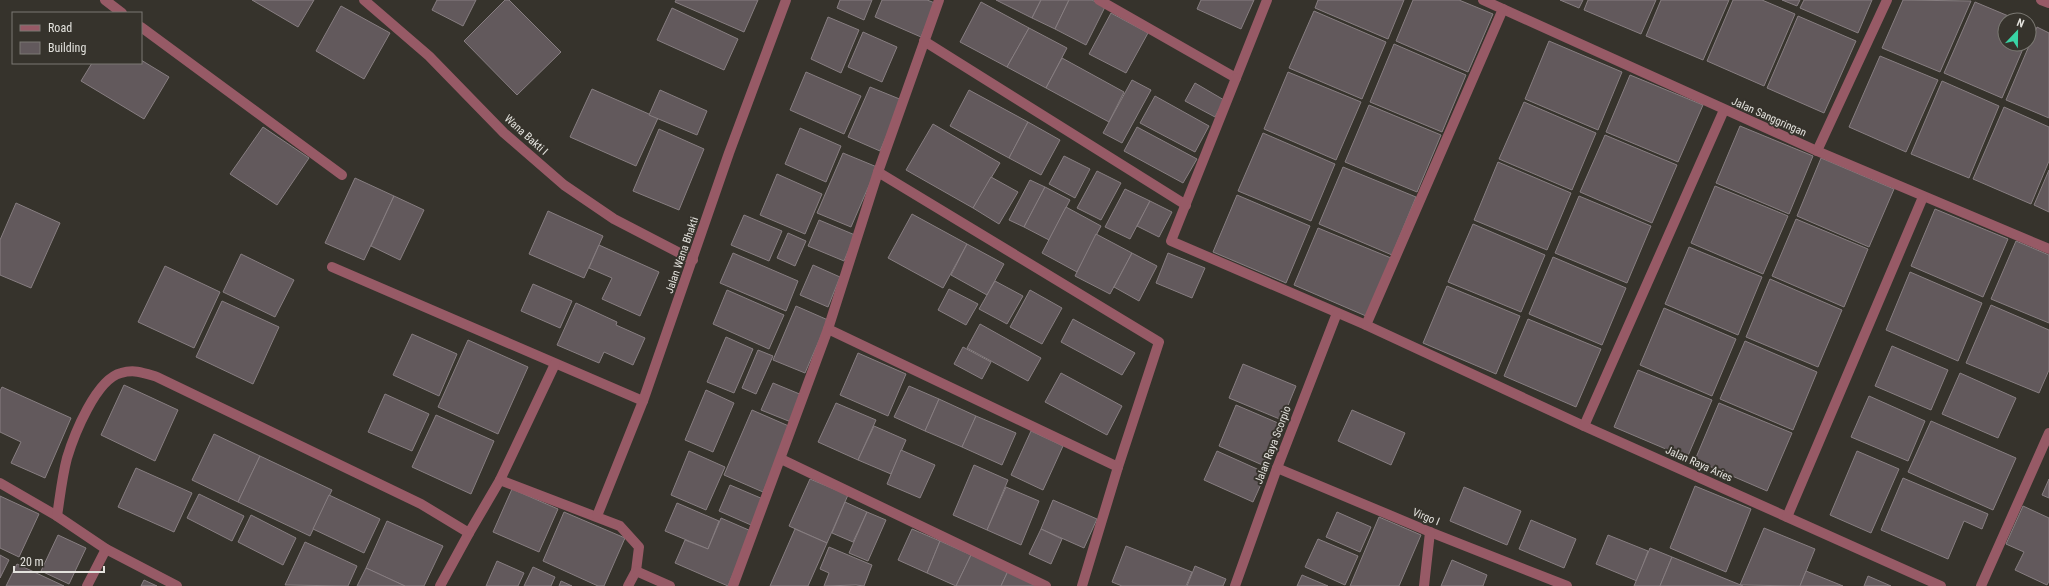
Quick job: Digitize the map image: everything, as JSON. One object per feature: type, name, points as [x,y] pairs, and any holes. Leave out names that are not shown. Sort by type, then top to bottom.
[{"type":"street","points":[[105,0],[121,12]]},
{"type":"street","name":"Wana Bakti I","points":[[364,0],[429,56],[504,133],[564,185],[614,219],[693,260]]},
{"type":"street","name":"Jalan Wana Bhakti","points":[[597,516],[643,401],[729,153],[786,0]]},
{"type":"street","points":[[733,586],[828,329],[878,172],[939,0]]},
{"type":"street","points":[[1099,0],[1236,78]]},
{"type":"street","points":[[924,41],[1186,205],[1267,0]]},
{"type":"street","name":"Jalan Sanggringan","points":[[1482,0],[1817,151],[2049,249]]},
{"type":"street","points":[[1817,151],[1887,0]]},
{"type":"street","points":[[2041,0],[2049,3]]},
{"type":"street","points":[[1366,325],[1503,9]]},
{"type":"street","points":[[142,28],[342,175]]},
{"type":"street","points":[[1584,426],[1724,110]]},
{"type":"street","points":[[878,172],[1159,342],[1118,467],[1082,586]]},
{"type":"street","points":[[1787,516],[1923,197]]},
{"type":"street","name":"Jalan Raya Aries","points":[[1186,205],[1171,241],[1366,325],[1584,426],[1941,586]]},
{"type":"street","points":[[332,267],[643,401]]},
{"type":"street","name":"Jalan Raya Scorpio","points":[[1235,586],[1277,468],[1337,313]]},
{"type":"street","points":[[828,329],[1118,467]]},
{"type":"street","points":[[440,586],[468,533],[500,480],[555,364]]},
{"type":"street","points":[[57,516],[68,458],[89,406],[103,384],[120,373],[138,370],[157,377],[421,504],[468,533]]},
{"type":"street","points":[[1981,586],[2049,433]]},
{"type":"street","points":[[781,459],[1046,586]]},
{"type":"street","name":"Virgo I","points":[[1277,468],[1430,532],[1567,586]]},
{"type":"street","points":[[500,480],[620,526],[639,546],[636,571],[628,586]]},
{"type":"street","points":[[0,483],[57,516],[106,549],[177,586]]},
{"type":"street","points":[[1424,586],[1430,532]]},
{"type":"street","points":[[87,586],[106,549]]},
{"type":"street","points":[[636,571],[670,586]]},
{"type":"building","points":[[252,0],[314,0],[298,27]]},
{"type":"building","points":[[437,0],[476,0],[463,26],[432,10]]},
{"type":"building","points":[[505,0],[509,0],[561,52],[517,95],[464,41]]},
{"type":"building","points":[[676,0],[758,0],[744,32],[675,2]]},
{"type":"building","points":[[840,0],[872,0],[864,20],[837,8]]},
{"type":"building","points":[[882,0],[927,0],[935,3],[921,37],[875,17]]},
{"type":"building","points":[[996,0],[1041,0],[1032,18]]},
{"type":"building","points":[[1041,0],[1069,0],[1055,29],[1032,18]]},
{"type":"building","points":[[1069,0],[1092,0],[1105,7],[1086,45],[1055,29]]},
{"type":"building","points":[[1201,0],[1254,0],[1241,29],[1197,9]]},
{"type":"building","points":[[1318,0],[1404,0],[1388,39],[1315,8]]},
{"type":"building","points":[[1413,0],[1459,0],[1493,14],[1468,72],[1396,41]]},
{"type":"building","points":[[1560,0],[1583,0],[1579,8]]},
{"type":"building","points":[[1588,0],[1656,0],[1641,34],[1584,10]]},
{"type":"building","points":[[1661,0],[1729,0],[1703,60],[1646,36]]},
{"type":"building","points":[[1733,0],[1762,0],[1795,14],[1764,86],[1707,61]]},
{"type":"building","points":[[1782,0],[1800,0],[1797,6]]},
{"type":"building","points":[[1804,0],[1872,0],[1858,33],[1800,8]]},
{"type":"building","points":[[1903,0],[1971,1],[1940,72],[1882,48]]},
{"type":"building","points":[[981,2],[1029,28],[1007,67],[960,42]]},
{"type":"building","points":[[1975,2],[1999,12],[1997,12],[1997,52],[2022,52],[2002,98],[1944,73]]},
{"type":"building","points":[[341,6],[390,33],[364,79],[316,51]]},
{"type":"building","points":[[672,8],[738,39],[724,70],[657,40]]},
{"type":"building","points":[[1314,11],[1386,42],[1362,99],[1289,68]]},
{"type":"building","points":[[1111,13],[1148,33],[1126,73],[1089,54]]},
{"type":"building","points":[[1798,16],[1856,41],[1824,113],[1767,88]]},
{"type":"building","points":[[828,17],[859,30],[841,73],[811,59]]},
{"type":"building","points":[[2037,27],[2049,33],[2049,118],[2006,100],[2026,52],[2037,52]]},
{"type":"building","points":[[1029,28],[1067,48],[1046,88],[1007,67]]},
{"type":"building","points":[[863,32],[897,47],[882,82],[848,67]]},
{"type":"building","points":[[1549,41],[1622,72],[1598,130],[1525,99]]},
{"type":"building","points":[[1394,44],[1466,75],[1442,132],[1370,102]]},
{"type":"building","points":[[1880,56],[1938,80],[1906,152],[1849,127]]},
{"type":"building","points":[[1062,58],[1124,92],[1109,122],[1046,88]]},
{"type":"building","points":[[142,61],[169,77],[144,119],[81,81],[91,64],[142,64]]},
{"type":"building","points":[[806,72],[861,96],[844,134],[790,110]]},
{"type":"building","points":[[1288,72],[1361,102],[1336,160],[1264,129]]},
{"type":"building","points":[[1630,75],[1703,105],[1678,162],[1606,132]]},
{"type":"building","points":[[1132,80],[1151,90],[1122,143],[1103,133]]},
{"type":"building","points":[[1942,81],[1999,106],[1969,178],[1911,154]]},
{"type":"building","points":[[1195,83],[1224,100],[1215,117],[1185,101]]},
{"type":"building","points":[[870,87],[902,100],[880,151],[848,137]]},
{"type":"building","points":[[592,89],[658,118],[636,166],[570,137]]},
{"type":"building","points":[[660,90],[707,111],[697,135],[649,115]]},
{"type":"building","points":[[969,90],[1028,122],[1009,158],[950,126]]},
{"type":"building","points":[[1155,96],[1209,126],[1195,152],[1140,123]]},
{"type":"building","points":[[1524,102],[1596,133],[1572,190],[1499,159]]},
{"type":"building","points":[[1369,105],[1441,135],[1417,192],[1345,162]]},
{"type":"building","points":[[2004,107],[2049,127],[2049,161],[2031,204],[1973,179]]},
{"type":"building","points":[[1028,122],[1060,140],[1041,175],[1009,158]]},
{"type":"building","points":[[933,124],[1000,163],[973,208],[906,170]]},
{"type":"building","points":[[1740,126],[1813,156],[1789,214],[1716,183]]},
{"type":"building","points":[[263,127],[309,158],[277,205],[230,174]]},
{"type":"building","points":[[1137,127],[1197,159],[1183,183],[1124,151]]},
{"type":"building","points":[[800,128],[841,146],[826,182],[785,164]]},
{"type":"building","points":[[659,129],[704,149],[679,210],[633,191]]},
{"type":"building","points":[[1263,133],[1335,164],[1311,221],[1238,191]]},
{"type":"building","points":[[1605,135],[1677,165],[1652,223],[1580,192]]},
{"type":"building","points":[[843,153],[877,167],[851,227],[817,213]]},
{"type":"building","points":[[1064,156],[1090,169],[1075,198],[1049,184]]},
{"type":"building","points":[[1821,158],[1894,189],[1869,247],[1797,216]]},
{"type":"building","points":[[1498,162],[1571,193],[1547,250],[1474,220]]},
{"type":"building","points":[[1343,167],[1416,197],[1392,255],[1319,224]]},
{"type":"building","points":[[2049,170],[2049,212],[2034,205]]},
{"type":"building","points":[[1097,171],[1121,183],[1101,220],[1077,208]]},
{"type":"building","points":[[777,174],[822,194],[805,234],[760,215]]},
{"type":"building","points":[[991,177],[1018,192],[999,224],[973,208]]},
{"type":"building","points":[[355,178],[394,196],[364,260],[325,243]]},
{"type":"building","points":[[1030,180],[1045,187],[1024,227],[1009,220]]},
{"type":"building","points":[[1715,186],[1788,216],[1763,274],[1691,243]]},
{"type":"building","points":[[1045,187],[1070,200],[1049,240],[1024,227]]},
{"type":"building","points":[[1125,189],[1150,201],[1130,239],[1105,227]]},
{"type":"building","points":[[1237,195],[1310,226],[1286,283],[1213,252]]},
{"type":"building","points":[[394,196],[424,210],[400,260],[371,246]]},
{"type":"building","points":[[1579,196],[1651,226],[1627,283],[1555,253]]},
{"type":"building","points":[[1150,201],[1172,212],[1159,237],[1137,226]]},
{"type":"building","points":[[16,203],[60,223],[31,288],[0,275],[0,240]]},
{"type":"building","points":[[1066,207],[1101,226],[1077,272],[1042,253]]},
{"type":"building","points":[[1935,209],[2008,239],[1983,297],[1911,266]]},
{"type":"building","points":[[548,211],[603,236],[584,278],[529,254]]},
{"type":"building","points":[[912,214],[967,244],[943,288],[888,258]]},
{"type":"building","points":[[744,215],[782,231],[769,261],[731,245]]},
{"type":"building","points":[[1796,219],[1868,249],[1844,307],[1772,276]]},
{"type":"building","points":[[819,220],[855,235],[844,261],[808,246]]},
{"type":"building","points":[[1473,224],[1545,255],[1521,312],[1448,282]]},
{"type":"building","points":[[1318,228],[1391,258],[1366,316],[1294,285]]},
{"type":"building","points":[[788,233],[806,241],[795,266],[777,258]]},
{"type":"building","points":[[1096,234],[1132,253],[1110,294],[1075,276]]},
{"type":"building","points":[[2016,241],[2049,255],[2049,323],[1991,299]]},
{"type":"building","points":[[967,244],[1004,264],[987,295],[951,275]]},
{"type":"building","points":[[599,245],[659,272],[640,316],[602,299],[612,278],[589,268]]},
{"type":"building","points":[[1689,247],[1762,277],[1738,335],[1665,304]]},
{"type":"building","points":[[733,253],[798,281],[786,311],[720,283]]},
{"type":"building","points":[[1132,253],[1157,266],[1139,301],[1114,287]]},
{"type":"building","points":[[1168,253],[1205,268],[1192,298],[1156,283]]},
{"type":"building","points":[[241,254],[294,280],[275,317],[223,292]]},
{"type":"building","points":[[1553,257],[1626,288],[1602,345],[1529,314]]},
{"type":"building","points":[[813,265],[840,277],[828,307],[800,295]]},
{"type":"building","points":[[165,266],[220,292],[194,348],[138,322]]},
{"type":"building","points":[[1910,272],[1982,303],[1958,361],[1886,330]]},
{"type":"building","points":[[1770,279],[1842,310],[1818,367],[1746,337]]},
{"type":"building","points":[[995,281],[1023,296],[1007,324],[979,309]]},
{"type":"building","points":[[533,284],[572,301],[560,328],[521,311]]},
{"type":"building","points":[[1447,286],[1520,316],[1496,374],[1423,343]]},
{"type":"building","points":[[949,289],[978,304],[966,325],[938,310]]},
{"type":"building","points":[[727,290],[784,315],[769,349],[713,324]]},
{"type":"building","points":[[1030,290],[1062,308],[1042,344],[1010,327]]},
{"type":"building","points":[[222,301],[279,327],[253,384],[196,357]]},
{"type":"building","points":[[576,303],[617,322],[616,325],[645,338],[633,365],[604,352],[599,363],[557,345]]},
{"type":"building","points":[[1991,305],[2049,330],[2049,370],[2039,393],[1966,363]]},
{"type":"building","points":[[796,306],[828,320],[805,373],[773,360]]},
{"type":"building","points":[[1664,308],[1736,339],[1712,396],[1640,365]]},
{"type":"building","points":[[1073,319],[1135,353],[1122,375],[1061,342]]},
{"type":"building","points":[[1528,319],[1601,349],[1576,407],[1504,376]]},
{"type":"building","points":[[980,324],[1041,358],[1028,381],[967,348]]},
{"type":"building","points":[[412,334],[457,354],[439,396],[393,375]]},
{"type":"building","points":[[726,337],[753,349],[734,393],[707,382]]},
{"type":"building","points":[[468,340],[528,367],[498,434],[438,407]]},
{"type":"building","points":[[1745,341],[1817,372],[1793,430],[1720,399]]},
{"type":"building","points":[[1892,346],[1948,370],[1931,410],[1875,386]]},
{"type":"building","points":[[963,347],[991,362],[982,379],[954,364]]},
{"type":"building","points":[[758,350],[773,356],[756,394],[742,388]]},
{"type":"building","points":[[858,353],[906,374],[888,416],[840,395]]},
{"type":"building","points":[[1243,364],[1296,386],[1282,420],[1229,398]]},
{"type":"building","points":[[1638,370],[1712,400],[1687,458],[1614,427]]},
{"type":"building","points":[[1061,373],[1122,406],[1107,435],[1045,402]]},
{"type":"building","points":[[1960,373],[2016,398],[1998,438],[1942,414]]},
{"type":"building","points":[[773,383],[802,395],[791,422],[761,410]]},
{"type":"building","points":[[124,385],[178,410],[155,461],[101,435]]},
{"type":"building","points":[[909,386],[939,399],[925,431],[894,417]]},
{"type":"building","points":[[2,387],[71,418],[45,478],[11,463],[21,442],[0,432],[0,391]]},
{"type":"building","points":[[706,390],[734,403],[713,452],[685,440]]},
{"type":"building","points":[[385,394],[429,414],[412,451],[368,432]]},
{"type":"building","points":[[1869,396],[1925,421],[1908,461],[1851,437]]},
{"type":"building","points":[[939,399],[976,416],[962,447],[925,431]]},
{"type":"building","points":[[836,403],[876,420],[858,460],[818,442]]},
{"type":"building","points":[[1719,403],[1792,433],[1767,491],[1695,460]]},
{"type":"building","points":[[1236,405],[1285,426],[1267,467],[1219,446]]},
{"type":"building","points":[[752,410],[791,427],[763,492],[724,475]]},
{"type":"building","points":[[1352,410],[1405,433],[1391,465],[1338,441]]},
{"type":"building","points":[[436,415],[494,441],[471,494],[412,467]]},
{"type":"building","points":[[976,416],[1016,433],[1002,465],[962,447]]},
{"type":"building","points":[[1931,421],[2016,458],[1993,510],[1908,472]]},
{"type":"building","points":[[874,426],[906,440],[891,474],[858,460]]},
{"type":"building","points":[[1031,431],[1063,446],[1043,490],[1011,475]]},
{"type":"building","points":[[214,434],[260,456],[238,502],[192,480]]},
{"type":"building","points":[[901,450],[935,465],[920,498],[887,484]]},
{"type":"building","points":[[689,451],[725,467],[706,510],[671,495]]},
{"type":"building","points":[[1217,451],[1266,473],[1253,502],[1204,480]]},
{"type":"building","points":[[1857,451],[1899,469],[1871,533],[1830,515]]},
{"type":"building","points":[[260,456],[332,490],[310,536],[238,502]]},
{"type":"building","points":[[974,465],[1008,480],[987,530],[953,515]]},
{"type":"building","points":[[136,468],[192,493],[174,532],[118,507]]},
{"type":"building","points":[[1903,478],[1988,514],[1982,529],[1964,521],[1948,559],[1881,530]]},
{"type":"building","points":[[810,479],[848,495],[827,543],[789,526]]},
{"type":"building","points":[[2049,479],[2049,498],[2042,495]]},
{"type":"building","points":[[730,485],[763,499],[751,525],[719,511]]},
{"type":"building","points":[[1695,486],[1751,509],[1726,572],[1670,548]]},
{"type":"building","points":[[1006,487],[1039,501],[1021,545],[987,530]]},
{"type":"building","points":[[1464,487],[1521,511],[1507,545],[1450,521]]},
{"type":"building","points":[[512,489],[558,509],[539,552],[493,532]]},
{"type":"building","points":[[199,494],[244,516],[232,541],[187,518]]},
{"type":"building","points":[[329,495],[380,519],[364,553],[313,529]]},
{"type":"building","points":[[0,496],[39,514],[19,557],[0,548]]},
{"type":"building","points":[[1053,500],[1097,519],[1084,548],[1041,529]]},
{"type":"building","points":[[845,502],[867,512],[853,542],[832,533]]},
{"type":"building","points":[[677,503],[719,521],[708,549],[665,531]]},
{"type":"building","points":[[2023,506],[2049,518],[2049,581],[2047,585],[2015,570],[2024,552],[2006,544]]},
{"type":"building","points":[[564,512],[625,538],[604,586],[598,586],[543,561]]},
{"type":"building","points":[[867,512],[886,520],[868,561],[849,553]]},
{"type":"building","points":[[1337,512],[1371,527],[1360,552],[1326,537]]},
{"type":"building","points":[[251,515],[296,538],[283,565],[238,542]]},
{"type":"building","points":[[1379,517],[1421,535],[1399,586],[1350,586]]},
{"type":"building","points":[[721,518],[751,531],[728,586],[675,563],[685,540],[708,549]]},
{"type":"building","points":[[1531,520],[1576,539],[1564,568],[1519,549]]},
{"type":"building","points":[[387,521],[443,546],[424,586],[405,586],[366,568]]},
{"type":"building","points":[[1764,528],[1815,549],[1800,586],[1740,585]]},
{"type":"building","points":[[795,529],[827,543],[808,586],[770,586]]},
{"type":"building","points":[[912,529],[940,541],[927,573],[898,560]]},
{"type":"building","points":[[1041,529],[1062,539],[1051,564],[1029,554]]},
{"type":"building","points":[[58,535],[86,548],[69,584],[41,571]]},
{"type":"building","points":[[1608,535],[1648,551],[1637,581],[1596,564]]},
{"type":"building","points":[[1318,539],[1358,556],[1345,585],[1305,567]]},
{"type":"building","points":[[940,541],[971,555],[956,586],[927,573]]},
{"type":"building","points":[[305,542],[357,566],[348,586],[285,585]]},
{"type":"building","points":[[1126,546],[1192,572],[1186,586],[1122,586],[1112,582]]},
{"type":"building","points":[[829,547],[872,565],[864,586],[824,586],[829,573],[820,569]]},
{"type":"building","points":[[1650,548],[1672,557],[1660,586],[1634,586]]},
{"type":"building","points":[[0,555],[9,560],[0,578]]},
{"type":"building","points":[[971,555],[1008,571],[1001,586],[956,586]]},
{"type":"building","points":[[1672,557],[1743,586],[1660,586]]},
{"type":"building","points":[[1452,560],[1487,575],[1483,586],[1441,586]]},
{"type":"building","points":[[497,561],[524,573],[518,586],[486,586]]},
{"type":"building","points":[[17,564],[64,586],[6,586]]},
{"type":"building","points":[[1195,566],[1226,579],[1223,586],[1187,586]]},
{"type":"building","points":[[533,567],[555,577],[551,586],[524,586]]},
{"type":"building","points":[[366,568],[405,586],[357,586]]},
{"type":"building","points":[[1008,571],[1042,586],[1001,586]]},
{"type":"building","points":[[1806,571],[1843,586],[1800,586]]},
{"type":"building","points":[[1302,575],[1328,586],[1297,586]]},
{"type":"building","points":[[1868,576],[1891,586],[1864,586]]},
{"type":"building","points":[[144,580],[157,586],[141,586]]},
{"type":"building","points":[[561,581],[572,586],[559,586]]}]
